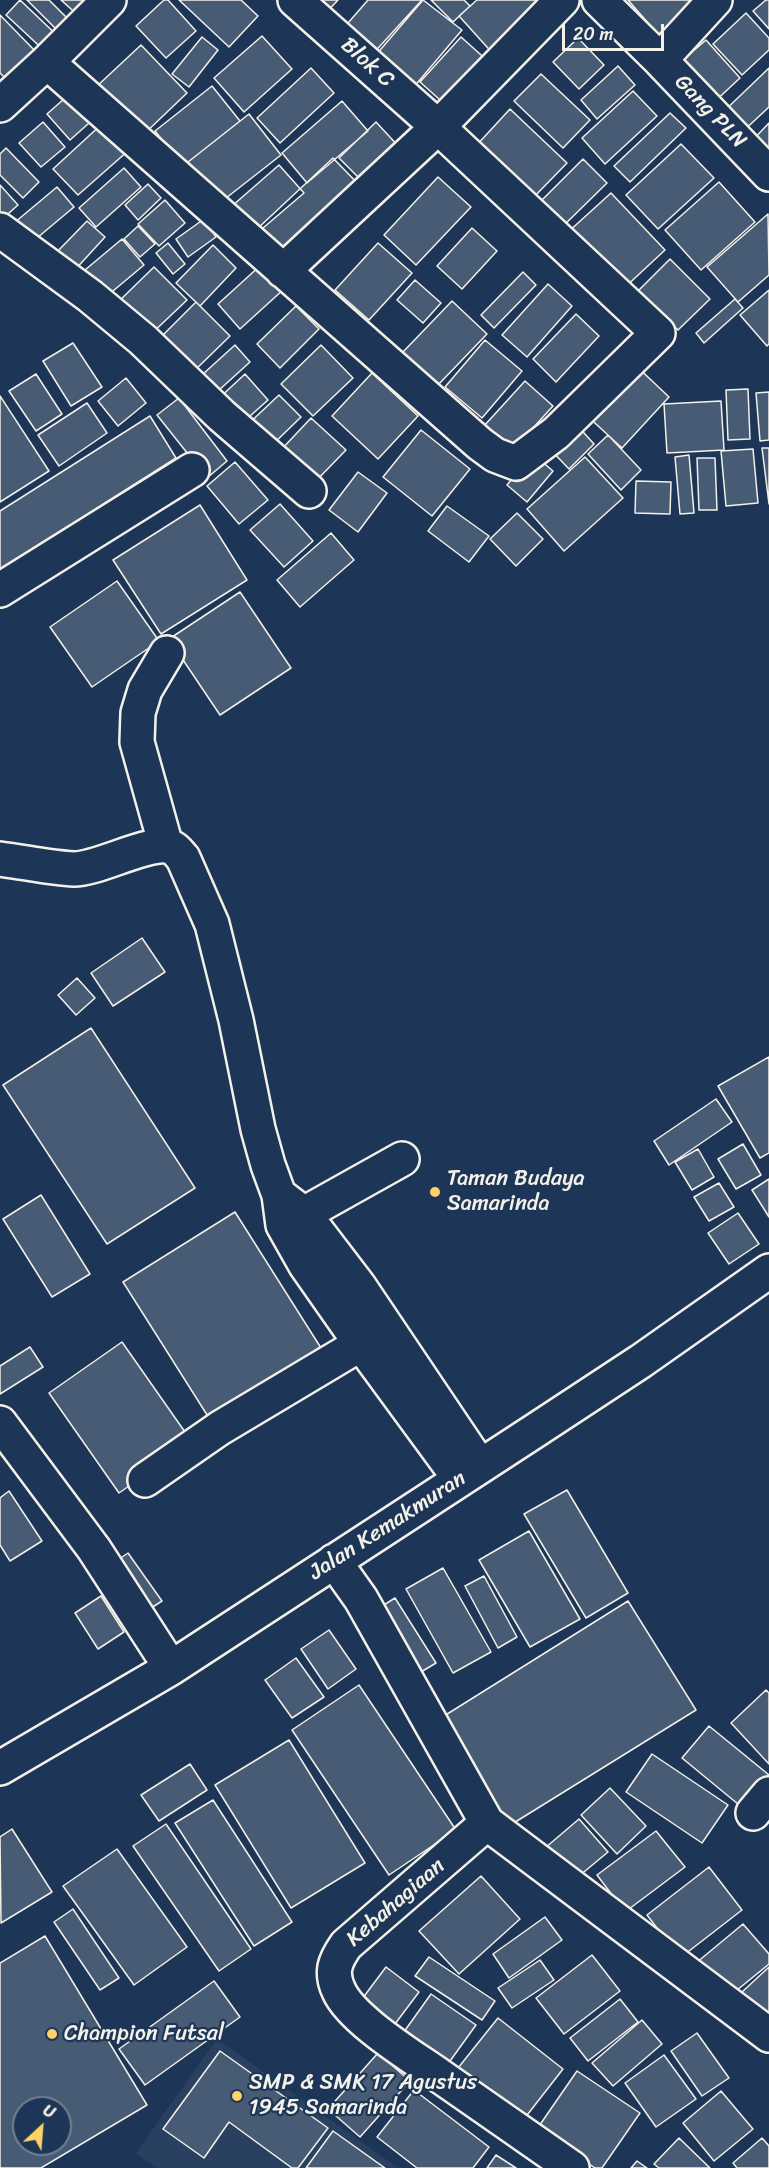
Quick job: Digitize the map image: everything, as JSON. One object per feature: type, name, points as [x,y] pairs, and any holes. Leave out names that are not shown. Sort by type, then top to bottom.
[{"type":"street","points":[[0,105],[109,0]]},
{"type":"street","name":"Blok C","points":[[283,271],[480,444],[495,455],[516,463],[556,433],[658,333],[438,127],[295,0]]},
{"type":"street","points":[[47,62],[283,271],[438,127],[562,0]]},
{"type":"street","name":"Gang PLN","points":[[599,0],[769,174]]},
{"type":"street","points":[[660,60],[715,0]]},
{"type":"street","points":[[0,230],[90,296],[143,340],[222,416],[309,491]]},
{"type":"street","points":[[0,590],[192,470]]},
{"type":"street","points":[[166,846],[137,742],[138,713],[145,690],[167,653]]},
{"type":"street","points":[[0,859],[75,869],[103,864],[154,847],[166,846],[176,849],[183,858],[212,924],[236,1020],[258,1129],[289,1212],[305,1264],[339,1311],[374,1336],[470,1472]]},
{"type":"street","points":[[289,1212],[402,1159]]},
{"type":"street","name":"Jalan Kemakmuran","points":[[0,1768],[171,1668],[641,1361],[769,1271]]},
{"type":"street","points":[[145,1480],[220,1428],[374,1336]]},
{"type":"street","points":[[0,1423],[94,1549],[171,1668]]},
{"type":"street","points":[[334,1562],[361,1599],[487,1823],[769,2035]]},
{"type":"street","name":"Kebahagiaan","points":[[487,1823],[346,1945],[335,1960],[335,1980],[346,2004],[384,2037],[572,2168]]},
{"type":"shaded area","name":"SMP & SMK 17 Agustus 1945 Samarinda","points":[[217,2039],[398,2168],[157,2168],[136,2153]]},
{"type":"building","points":[[20,0],[63,41],[50,56],[6,15]]},
{"type":"building","points":[[27,0],[49,0],[78,29],[67,40]]},
{"type":"building","points":[[61,0],[96,0],[80,17]]},
{"type":"building","points":[[164,0],[168,0],[196,31],[166,58],[136,26]]},
{"type":"building","points":[[179,0],[241,0],[258,16],[229,47]]},
{"type":"building","points":[[299,0],[338,0],[320,19]]},
{"type":"building","points":[[368,0],[422,0],[370,57],[341,31]]},
{"type":"building","points":[[423,0],[462,30],[413,88],[375,56]]},
{"type":"building","points":[[431,0],[464,0],[470,6],[453,22]]},
{"type":"building","points":[[477,0],[544,0],[496,57],[459,16]]},
{"type":"building","points":[[628,0],[704,0],[662,39]]},
{"type":"building","points":[[769,0],[769,29],[753,11]]},
{"type":"building","points":[[746,13],[769,38],[769,50],[742,75],[713,44]]},
{"type":"building","points":[[0,15],[39,55],[10,83],[0,73]]},
{"type":"building","points":[[262,36],[292,69],[244,112],[214,78]]},
{"type":"building","points":[[202,37],[218,50],[189,87],[172,74]]},
{"type":"building","points":[[461,37],[490,63],[449,108],[420,82]]},
{"type":"building","points":[[578,38],[604,65],[579,89],[553,62]]},
{"type":"building","points":[[706,40],[740,78],[711,105],[676,66]]},
{"type":"building","points":[[141,45],[187,93],[142,136],[96,87]]},
{"type":"building","points":[[618,66],[635,85],[597,119],[581,100]]},
{"type":"building","points":[[311,68],[334,93],[280,143],[257,118]]},
{"type":"building","points":[[769,68],[769,107],[738,136],[719,116]]},
{"type":"building","points":[[541,74],[590,120],[563,148],[514,101]]},
{"type":"building","points":[[212,86],[240,121],[183,166],[155,131]]},
{"type":"building","points":[[74,90],[97,116],[70,140],[47,114]]},
{"type":"building","points":[[633,91],[657,116],[605,164],[582,138]]},
{"type":"building","points":[[342,101],[368,131],[307,183],[282,153]]},
{"type":"building","points":[[510,109],[567,163],[530,201],[474,148]]},
{"type":"building","points":[[670,113],[686,128],[630,182],[614,166]]},
{"type":"building","points":[[249,114],[281,155],[221,202],[188,162]]},
{"type":"building","points":[[43,122],[65,147],[41,167],[19,143]]},
{"type":"building","points":[[104,122],[129,150],[78,195],[53,169]]},
{"type":"building","points":[[376,122],[401,149],[365,184],[339,158]]},
{"type":"building","points":[[769,123],[769,168],[747,146]]},
{"type":"building","points":[[681,144],[714,178],[658,229],[626,195]]},
{"type":"building","points":[[6,148],[39,182],[23,198],[0,175],[0,154]]},
{"type":"building","points":[[333,158],[363,189],[286,261],[256,230]]},
{"type":"building","points":[[583,159],[607,183],[555,234],[532,210]]},
{"type":"building","points":[[279,165],[304,193],[256,234],[232,206]]},
{"type":"building","points":[[124,168],[141,187],[96,227],[79,208]]},
{"type":"building","points":[[438,177],[471,207],[416,265],[384,235]]},
{"type":"building","points":[[719,182],[755,222],[701,270],[665,230]]},
{"type":"building","points":[[148,184],[161,198],[138,220],[125,205]]},
{"type":"building","points":[[0,185],[18,205],[0,221]]},
{"type":"building","points":[[57,187],[74,207],[31,243],[14,223]]},
{"type":"building","points":[[611,193],[665,250],[621,291],[567,233]]},
{"type":"building","points":[[165,200],[185,223],[159,246],[138,224]]},
{"type":"building","points":[[768,214],[769,275],[738,302],[707,267]]},
{"type":"building","points":[[204,219],[216,237],[188,257],[176,239]]},
{"type":"building","points":[[87,221],[105,237],[73,272],[54,255]]},
{"type":"building","points":[[138,226],[155,244],[140,257],[124,239]]},
{"type":"building","points":[[472,228],[497,251],[462,289],[437,266]]},
{"type":"building","points":[[122,239],[144,265],[101,301],[79,275]]},
{"type":"building","points":[[168,243],[185,264],[173,274],[156,253]]},
{"type":"building","points":[[378,243],[412,273],[369,320],[335,290]]},
{"type":"building","points":[[213,245],[236,268],[200,306],[176,283]]},
{"type":"building","points":[[670,259],[710,299],[678,330],[638,291]]},
{"type":"building","points":[[262,264],[284,289],[240,329],[218,304]]},
{"type":"building","points":[[154,267],[187,300],[148,337],[116,304]]},
{"type":"building","points":[[523,272],[536,285],[494,328],[481,315]]},
{"type":"building","points":[[415,280],[441,303],[423,323],[397,300]]},
{"type":"building","points":[[548,284],[572,306],[527,357],[502,335]]},
{"type":"building","points":[[769,290],[769,344],[767,346],[740,315]]},
{"type":"building","points":[[735,299],[743,308],[704,343],[696,333]]},
{"type":"building","points":[[452,301],[487,334],[437,386],[402,353]]},
{"type":"building","points":[[196,302],[230,336],[191,374],[158,340]]},
{"type":"building","points":[[296,306],[319,329],[280,368],[257,344]]},
{"type":"building","points":[[576,314],[599,336],[556,382],[533,359]]},
{"type":"building","points":[[485,340],[522,371],[482,418],[445,387]]},
{"type":"building","points":[[73,343],[102,387],[71,406],[43,361]]},
{"type":"building","points":[[235,345],[250,362],[218,391],[203,374]]},
{"type":"building","points":[[321,345],[353,378],[313,416],[281,384]]},
{"type":"building","points":[[631,361],[669,397],[622,448],[583,412]]},
{"type":"building","points":[[372,373],[418,416],[378,459],[332,416]]},
{"type":"building","points":[[36,374],[62,414],[36,431],[9,391]]},
{"type":"building","points":[[245,374],[268,400],[240,425],[217,400]]},
{"type":"building","points":[[126,378],[146,403],[118,426],[98,401]]},
{"type":"building","points":[[525,381],[553,406],[511,452],[483,427]]},
{"type":"building","points":[[748,389],[750,439],[728,440],[726,390]]},
{"type":"building","points":[[769,392],[769,440],[760,441],[756,393]]},
{"type":"building","points":[[279,395],[301,417],[266,451],[244,428]]},
{"type":"building","points":[[0,396],[49,471],[0,502]]},
{"type":"building","points":[[179,398],[227,461],[207,478],[157,415]]},
{"type":"building","points":[[721,401],[724,450],[667,453],[664,404]]},
{"type":"building","points":[[87,403],[107,433],[59,466],[38,435]]},
{"type":"building","points":[[150,416],[176,458],[0,570],[0,511]]},
{"type":"building","points":[[311,418],[346,450],[313,484],[279,452]]},
{"type":"building","points":[[575,423],[594,444],[569,469],[549,448]]},
{"type":"building","points":[[421,430],[470,469],[432,516],[383,477]]},
{"type":"building","points":[[608,435],[641,470],[621,490],[588,454]]},
{"type":"building","points":[[762,448],[769,448],[769,504]]},
{"type":"building","points":[[753,449],[758,503],[726,506],[721,451]]},
{"type":"building","points":[[533,454],[553,471],[527,502],[507,485]]},
{"type":"building","points":[[689,455],[694,513],[680,514],[675,457]]},
{"type":"building","points":[[585,457],[623,498],[564,551],[527,509]]},
{"type":"building","points":[[697,458],[715,458],[717,510],[699,510]]},
{"type":"building","points":[[235,462],[268,500],[239,524],[207,486]]},
{"type":"building","points":[[358,472],[387,493],[358,532],[329,510]]},
{"type":"building","points":[[636,481],[671,482],[670,514],[635,513]]},
{"type":"building","points":[[280,504],[313,541],[284,567],[250,530]]},
{"type":"building","points":[[200,505],[247,580],[161,634],[113,560]]},
{"type":"building","points":[[447,506],[489,536],[469,562],[428,531]]},
{"type":"building","points":[[517,513],[543,539],[516,566],[490,539]]},
{"type":"building","points":[[331,533],[354,560],[300,607],[277,580]]},
{"type":"building","points":[[117,581],[159,641],[92,687],[50,627]]},
{"type":"building","points":[[240,592],[291,668],[220,715],[169,639]]},
{"type":"building","points":[[142,938],[165,972],[113,1006],[91,973]]},
{"type":"building","points":[[77,978],[95,998],[76,1015],[58,995]]},
{"type":"building","points":[[91,1028],[195,1188],[107,1244],[3,1085]]},
{"type":"building","points":[[769,1057],[769,1153],[760,1158],[718,1086]]},
{"type":"building","points":[[716,1099],[732,1122],[669,1165],[654,1141]]},
{"type":"building","points":[[743,1144],[761,1175],[736,1189],[718,1159]]},
{"type":"building","points":[[698,1149],[714,1177],[692,1190],[675,1162]]},
{"type":"building","points":[[769,1179],[769,1217],[752,1190]]},
{"type":"building","points":[[719,1183],[734,1207],[709,1221],[694,1197]]},
{"type":"building","points":[[41,1195],[90,1274],[52,1297],[3,1219]]},
{"type":"building","points":[[235,1212],[321,1348],[209,1418],[123,1282]]},
{"type":"building","points":[[738,1213],[759,1244],[729,1264],[708,1233]]},
{"type":"building","points":[[122,1342],[192,1442],[119,1493],[49,1393]]},
{"type":"building","points":[[30,1347],[43,1367],[0,1394],[0,1366]]},
{"type":"building","points":[[567,1490],[628,1593],[586,1618],[524,1514]]},
{"type":"building","points":[[9,1491],[42,1541],[10,1561],[0,1545],[0,1498]]},
{"type":"building","points":[[529,1531],[580,1619],[530,1647],[479,1560]]},
{"type":"building","points":[[128,1553],[162,1601],[142,1614],[109,1566]]},
{"type":"building","points":[[443,1568],[491,1652],[453,1673],[406,1589]]},
{"type":"building","points":[[484,1576],[517,1637],[498,1648],[465,1586]]},
{"type":"building","points":[[101,1596],[124,1632],[98,1649],[75,1613]]},
{"type":"building","points":[[395,1598],[436,1663],[411,1678],[371,1613]]},
{"type":"building","points":[[628,1601],[696,1710],[504,1829],[436,1721]]},
{"type":"building","points":[[329,1630],[356,1669],[328,1689],[301,1649]]},
{"type":"building","points":[[296,1658],[324,1697],[292,1718],[265,1680]]},
{"type":"building","points":[[359,1685],[456,1830],[389,1875],[292,1730]]},
{"type":"building","points":[[766,1690],[769,1693],[769,1764],[731,1723]]},
{"type":"building","points":[[709,1726],[769,1775],[769,1779],[744,1809],[682,1758]]},
{"type":"building","points":[[289,1740],[365,1863],[291,1908],[215,1785]]},
{"type":"building","points":[[652,1754],[728,1805],[702,1843],[626,1792]]},
{"type":"building","points":[[190,1764],[207,1790],[159,1821],[141,1795]]},
{"type":"building","points":[[610,1788],[646,1826],[617,1854],[581,1815]]},
{"type":"building","points":[[213,1800],[292,1922],[254,1946],[175,1823]]},
{"type":"building","points":[[579,1819],[608,1852],[573,1881],[545,1848]]},
{"type":"building","points":[[166,1824],[251,1949],[219,1971],[133,1846]]},
{"type":"building","points":[[12,1829],[52,1892],[1,1923],[0,1837]]},
{"type":"building","points":[[656,1831],[685,1867],[625,1912],[597,1875]]},
{"type":"building","points":[[117,1849],[187,1947],[134,1985],[63,1886]]},
{"type":"building","points":[[709,1867],[742,1910],[680,1958],[647,1915]]},
{"type":"building","points":[[481,1876],[520,1919],[459,1974],[419,1931]]},
{"type":"building","points":[[73,1909],[119,1978],[100,1990],[54,1922]]},
{"type":"building","points":[[545,1917],[562,1940],[509,1978],[493,1954]]},
{"type":"building","points":[[743,1924],[769,1954],[769,1964],[726,1999],[696,1963]]},
{"type":"building","name":"Champion Futsal","points":[[45,1936],[147,2105],[72,2150],[72,2096],[12,2096],[12,2156],[61,2156],[41,2168],[0,2168],[0,1963]]},
{"type":"building","points":[[592,1955],[620,1991],[564,2034],[536,1998]]},
{"type":"building","points":[[429,1957],[495,2001],[482,2020],[415,1976]]},
{"type":"building","points":[[540,1960],[554,1980],[512,2008],[498,1988]]},
{"type":"building","points":[[386,1967],[419,1992],[389,2032],[356,2007]]},
{"type":"building","points":[[769,1967],[769,2021],[742,1992]]},
{"type":"building","points":[[214,1981],[240,2017],[145,2085],[119,2049]]},
{"type":"building","points":[[431,1994],[476,2025],[445,2068],[401,2036]]},
{"type":"building","points":[[620,1999],[638,2022],[588,2061],[570,2038]]},
{"type":"building","points":[[498,2018],[563,2069],[524,2119],[458,2068]]},
{"type":"building","points":[[642,2020],[662,2044],[613,2086],[592,2063]]},
{"type":"building","points":[[697,2033],[729,2078],[702,2096],[671,2051]]},
{"type":"building","points":[[220,2051],[328,2128],[298,2168],[292,2168],[229,2122],[204,2158],[163,2129]]},
{"type":"building","points":[[378,2053],[410,2081],[360,2137],[328,2109]]},
{"type":"building","points":[[664,2055],[696,2099],[656,2127],[625,2083]]},
{"type":"building","points":[[577,2071],[640,2113],[602,2168],[595,2168],[537,2129]]},
{"type":"building","points":[[414,2090],[489,2147],[473,2168],[417,2168],[377,2137]]},
{"type":"building","points":[[721,2091],[753,2129],[714,2161],[683,2123]]},
{"type":"building","points":[[333,2131],[385,2168],[306,2168]]},
{"type":"building","points":[[679,2138],[710,2168],[659,2168],[654,2164]]},
{"type":"building","points":[[762,2138],[769,2146],[769,2168],[737,2168],[733,2163]]},
{"type":"building","points":[[496,2155],[516,2168],[487,2168]]},
{"type":"building","points":[[637,2161],[647,2168],[631,2168]]},
{"type":"place","name":"Taman Budaya Samarinda","points":[[435,1192]]},
{"type":"place","name":"Champion Futsal","points":[[52,2034]]},
{"type":"place","name":"SMP & SMK 17 Agustus 1945 Samarinda","points":[[237,2096]]}]
